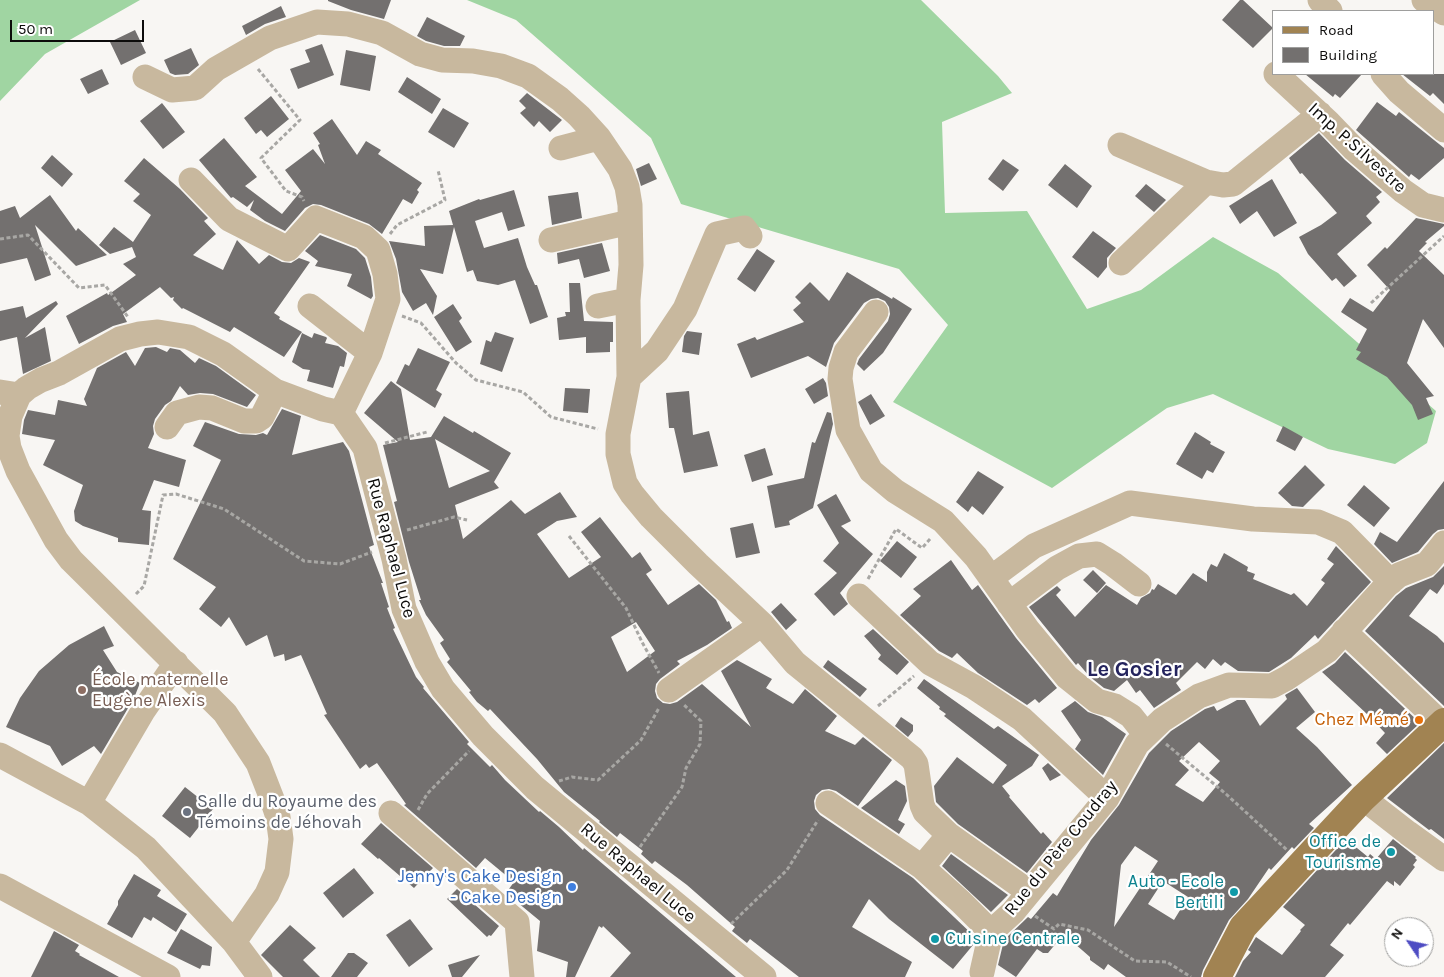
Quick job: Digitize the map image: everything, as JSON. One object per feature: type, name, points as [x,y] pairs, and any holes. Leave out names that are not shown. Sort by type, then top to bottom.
[{"type":"main road","points":[[1217,977],[1243,927],[1363,798],[1443,723]]},
{"type":"street","points":[[1320,0],[1329,10]]},
{"type":"street","points":[[1424,0],[1444,13]]},
{"type":"street","points":[[145,77],[172,90],[195,88],[216,69],[270,38],[317,22],[348,24],[382,33],[420,54],[442,60],[474,61],[502,66],[528,76],[560,99],[579,116],[599,138],[620,170],[627,187],[631,265],[628,300],[629,377],[618,434],[618,454],[625,483],[651,517],[762,624],[795,663],[912,758],[917,770],[922,805],[925,812],[1024,899]]},
{"type":"street","points":[[393,59],[420,54]]},
{"type":"street","name":"Imp. P.Silvestre","points":[[1277,75],[1320,114],[1354,150],[1403,191],[1423,204],[1444,210]]},
{"type":"street","points":[[1384,75],[1398,92],[1444,130]]},
{"type":"street","points":[[1120,146],[1206,182],[1223,185],[1233,184],[1320,114]]},
{"type":"street","points":[[561,148],[599,138]]},
{"type":"street","points":[[191,180],[229,219],[288,249],[316,218],[364,237],[378,250],[387,289],[385,310],[370,353],[341,414],[275,391],[223,354],[189,337],[158,332],[140,334],[120,339],[59,373],[10,394],[6,454],[18,471],[56,540],[71,560],[224,713],[258,763],[278,817],[280,839],[277,872],[267,894],[234,942]]},
{"type":"street","points":[[1121,262],[1206,182]]},
{"type":"street","points":[[552,240],[630,222]]},
{"type":"street","points":[[629,377],[657,351],[686,309],[717,234],[744,228],[750,236]]},
{"type":"street","points":[[598,306],[628,300]]},
{"type":"street","points":[[310,306],[370,353]]},
{"type":"street","points":[[876,312],[846,352],[840,379],[848,430],[872,471],[895,491],[943,521],[976,557],[1009,604],[1067,677],[1097,701],[1115,706],[1131,716],[1148,733]]},
{"type":"street","points":[[167,427],[177,413],[199,407],[212,408],[244,421],[256,421],[262,417],[275,391]]},
{"type":"street","name":"Rue Raphael Luce","points":[[341,414],[365,448],[404,609],[427,662],[442,689],[483,736],[536,788],[764,977]]},
{"type":"street","points":[[991,578],[1034,546],[1130,503],[1253,520],[1318,522],[1342,532],[1391,582]]},
{"type":"street","name":"Rue du Père Coudray","points":[[985,975],[991,932],[1024,899],[1107,798],[1137,744],[1148,733],[1162,720],[1199,696],[1229,685],[1272,686],[1279,682],[1327,651],[1391,582],[1400,575],[1428,564],[1444,542]]},
{"type":"street","points":[[1009,604],[1057,568],[1079,556],[1097,554],[1139,584]]},
{"type":"street","points":[[724,565],[729,594]]},
{"type":"street","points":[[858,596],[930,663],[974,686],[1022,720],[1107,798]]},
{"type":"street","points":[[669,690],[762,624]]},
{"type":"street","points":[[1344,631],[1443,723]]},
{"type":"street","points":[[89,803],[143,710],[176,663]]},
{"type":"street","points":[[0,755],[89,803],[146,848],[234,942],[260,977]]},
{"type":"street","points":[[1363,798],[1444,859]]},
{"type":"street","points":[[828,802],[922,867],[991,932]]},
{"type":"street","points":[[400,821],[517,922],[522,977]]},
{"type":"street","points":[[922,867],[949,835]]},
{"type":"street","points":[[0,886],[168,977]]},
{"type":"path","points":[[244,52],[300,120],[260,158],[286,192],[302,197],[316,218]]},
{"type":"path","points":[[378,250],[397,225],[445,200],[438,170]]},
{"type":"path","points":[[0,239],[28,235],[79,288],[105,286],[140,334]]},
{"type":"path","points":[[1372,303],[1444,236]]},
{"type":"path","points":[[385,310],[421,323],[456,363],[476,380],[523,392],[551,417],[618,434]]},
{"type":"path","points":[[365,448],[427,432]]},
{"type":"path","points":[[121,609],[144,586],[163,495],[176,494],[224,509],[304,561],[340,564],[389,541],[454,517],[467,520]]},
{"type":"path","points":[[858,596],[896,529],[922,548],[943,521]]},
{"type":"path","points":[[569,536],[626,608],[642,642],[669,690],[701,721],[700,744],[686,768],[682,786],[639,848],[624,862]]},
{"type":"path","points":[[864,718],[930,663]]},
{"type":"path","points":[[536,788],[572,777],[598,780],[641,740],[669,690]]},
{"type":"path","points":[[1148,733],[1226,794],[1302,864]]},
{"type":"path","points":[[400,821],[483,736]]},
{"type":"path","points":[[716,937],[787,870],[828,802]]},
{"type":"path","points":[[1024,899],[1054,930],[1059,924],[1088,930],[1135,961],[1167,962],[1191,977]]},
{"type":"green space","points":[[0,0],[140,0],[45,54],[0,101]]},
{"type":"green space","points":[[467,0],[921,0],[998,76],[1012,93],[942,122],[945,213],[1027,211],[1087,309],[1141,290],[1213,237],[1278,273],[1436,411],[1427,443],[1395,464],[1328,449],[1213,394],[1167,408],[1052,488],[893,402],[948,325],[899,269],[681,204],[651,138],[516,20]]},
{"type":"building","points":[[328,0],[391,0],[384,19],[351,10]]},
{"type":"building","points":[[1240,0],[1243,0],[1272,29],[1253,48],[1222,20]]},
{"type":"building","points":[[281,6],[286,17],[265,24],[246,35],[242,26]]},
{"type":"building","points":[[427,17],[465,36],[460,46],[444,46],[426,41],[417,36]]},
{"type":"building","points":[[135,30],[146,53],[121,65],[110,42]]},
{"type":"building","points":[[322,44],[334,75],[298,89],[290,69],[310,62],[305,50]]},
{"type":"building","points":[[191,48],[199,65],[188,74],[175,75],[170,73],[164,60]]},
{"type":"building","points":[[346,50],[376,56],[370,91],[340,85]]},
{"type":"building","points":[[102,69],[109,84],[88,94],[80,79]]},
{"type":"building","points":[[1444,74],[1444,104],[1433,93],[1430,96],[1403,75]]},
{"type":"building","points":[[1306,75],[1361,75],[1340,98],[1335,94],[1333,97]]},
{"type":"building","points":[[407,77],[441,99],[432,114],[398,92]]},
{"type":"building","points":[[527,93],[562,120],[550,132],[539,121],[534,127],[520,113],[526,108],[519,101]]},
{"type":"building","points":[[271,96],[289,119],[267,137],[261,130],[256,134],[244,118]]},
{"type":"building","points":[[1377,102],[1396,116],[1399,112],[1444,148],[1444,158],[1419,180],[1411,174],[1409,177],[1356,130]]},
{"type":"building","points":[[162,103],[185,132],[163,149],[140,121]]},
{"type":"building","points":[[443,108],[469,123],[454,148],[428,132]]},
{"type":"building","points":[[332,119],[357,155],[366,141],[381,150],[378,154],[422,183],[417,190],[419,192],[412,204],[403,199],[382,234],[369,224],[321,205],[313,204],[305,208],[285,231],[265,221],[250,210],[254,200],[247,207],[233,197],[231,198],[199,160],[224,138],[257,177],[245,186],[282,214],[301,191],[285,170],[313,149],[325,164],[318,145],[320,144],[313,133]]},
{"type":"building","points":[[1319,133],[1345,160],[1382,192],[1376,197],[1380,202],[1366,216],[1372,223],[1337,254],[1357,276],[1344,287],[1336,278],[1332,281],[1308,254],[1299,237],[1321,225],[1337,213],[1302,173],[1300,174],[1289,158]]},
{"type":"building","points":[[52,155],[73,174],[62,187],[41,168]]},
{"type":"building","points":[[144,158],[180,189],[208,218],[204,221],[216,234],[193,255],[223,270],[237,240],[259,264],[269,255],[282,262],[291,263],[299,258],[310,262],[274,313],[280,317],[279,319],[302,332],[284,357],[234,327],[230,332],[182,309],[173,300],[174,297],[171,298],[160,287],[123,314],[127,322],[113,326],[79,344],[66,316],[107,293],[108,295],[136,275],[123,264],[136,257],[132,247],[110,254],[99,245],[114,227],[133,242],[151,215],[133,201],[140,194],[124,181]]},
{"type":"building","points":[[1003,159],[1019,170],[1003,191],[988,179]]},
{"type":"building","points":[[649,163],[657,179],[641,186],[636,169]]},
{"type":"building","points":[[1065,164],[1092,186],[1077,208],[1048,185]]},
{"type":"building","points":[[1272,179],[1297,223],[1274,237],[1257,211],[1240,224],[1229,206]]},
{"type":"building","points":[[1146,184],[1166,200],[1154,212],[1135,196]]},
{"type":"building","points":[[514,190],[525,226],[508,231],[502,212],[475,221],[484,248],[518,238],[527,267],[535,285],[537,285],[548,317],[530,324],[515,280],[498,285],[477,281],[473,270],[467,272],[454,227],[443,274],[420,269],[437,296],[433,315],[426,303],[413,311],[402,292],[396,259],[389,241],[425,246],[424,226],[453,225],[449,211],[479,199]]},
{"type":"building","points":[[578,192],[582,218],[552,225],[548,196]]},
{"type":"building","points":[[50,195],[76,231],[78,228],[107,255],[76,266],[35,225],[51,275],[35,281],[27,258],[0,264],[0,211],[15,206],[20,218]]},
{"type":"building","points":[[1416,218],[1444,224],[1425,242],[1427,243],[1419,251],[1444,275],[1444,348],[1423,319],[1407,363],[1434,396],[1426,398],[1433,414],[1418,420],[1412,405],[1387,377],[1356,359],[1361,352],[1356,350],[1367,329],[1341,312],[1350,298],[1373,312],[1390,290],[1367,265],[1385,247],[1387,249]]},
{"type":"building","points":[[1093,231],[1116,248],[1107,258],[1107,267],[1098,278],[1072,257]]},
{"type":"building","points":[[320,235],[356,249],[365,258],[371,277],[373,296],[371,299],[347,286],[352,274],[315,266],[318,261],[305,251]]},
{"type":"building","points":[[602,243],[610,271],[584,278],[579,259],[558,264],[557,253]]},
{"type":"building","points":[[757,249],[775,261],[755,292],[737,279]]},
{"type":"building","points":[[847,272],[912,309],[883,353],[864,371],[857,364],[888,321],[890,314],[889,307],[885,301],[878,298],[871,299],[864,303],[834,343],[826,367],[808,356],[751,378],[737,344],[755,337],[757,340],[804,322],[793,310],[801,303],[795,297],[810,282],[829,301]]},
{"type":"building","points":[[569,283],[580,283],[584,321],[613,322],[613,342],[610,342],[610,352],[586,353],[586,337],[559,340],[557,318],[566,316],[565,312],[570,312]]},
{"type":"building","points":[[56,301],[58,304],[25,338],[45,327],[51,361],[23,374],[17,337],[0,341],[0,311],[23,306],[26,318]]},
{"type":"building","points":[[453,304],[462,318],[459,321],[472,342],[456,352],[434,317]]},
{"type":"building","points":[[687,331],[702,333],[699,355],[682,352],[684,336]]},
{"type":"building","points":[[495,332],[514,338],[502,372],[480,364],[486,340],[491,342]]},
{"type":"building","points":[[302,333],[312,338],[314,333],[326,337],[325,343],[338,346],[347,353],[344,367],[340,366],[333,388],[307,381],[310,370],[303,369],[292,362]]},
{"type":"building","points":[[156,347],[167,352],[170,348],[180,350],[195,363],[199,358],[216,366],[256,395],[247,407],[213,394],[200,393],[188,395],[180,386],[171,401],[165,405],[155,419],[153,426],[154,434],[148,448],[186,460],[179,487],[154,480],[142,510],[151,511],[149,545],[118,542],[118,538],[83,526],[75,521],[74,511],[83,485],[43,465],[55,440],[22,434],[24,420],[28,410],[55,415],[58,400],[87,406],[84,399],[97,368],[126,352],[135,366],[145,348]]},
{"type":"building","points":[[418,348],[450,362],[436,390],[442,394],[435,408],[396,383],[405,364],[409,366]]},
{"type":"building","points":[[823,378],[826,383],[828,396],[814,404],[805,389]]},
{"type":"building","points":[[391,381],[401,389],[410,440],[431,437],[444,416],[511,453],[494,482],[499,488],[455,505],[463,539],[511,500],[525,514],[560,492],[577,517],[557,521],[537,534],[569,578],[601,557],[581,532],[600,517],[632,558],[640,552],[652,570],[646,574],[668,605],[699,584],[716,600],[732,628],[707,645],[677,661],[680,664],[660,679],[656,684],[655,691],[657,698],[663,703],[677,702],[702,684],[751,727],[721,671],[737,660],[772,679],[766,688],[793,704],[805,689],[837,716],[825,731],[855,745],[863,737],[892,760],[858,806],[836,791],[829,789],[822,790],[816,795],[814,801],[815,809],[820,815],[913,878],[975,937],[973,945],[953,969],[889,919],[869,899],[852,927],[912,962],[905,977],[799,977],[750,939],[747,943],[732,931],[735,927],[687,885],[655,861],[652,864],[641,854],[643,851],[620,833],[617,837],[564,792],[537,759],[490,709],[488,711],[477,702],[469,692],[471,691],[447,662],[450,659],[440,643],[444,640],[426,615],[419,600],[421,600],[394,502],[397,501],[383,445],[398,442],[364,413]],"holes":[[[435,439],[490,471],[449,488]],[[636,622],[655,651],[627,672],[611,637]]]},
{"type":"building","points":[[565,388],[590,389],[588,413],[563,411]]},
{"type":"building","points":[[689,391],[693,435],[709,431],[718,466],[684,473],[674,428],[669,428],[666,393]]},
{"type":"building","points":[[871,394],[885,416],[870,425],[858,402]]},
{"type":"building","points":[[282,409],[301,416],[292,455],[343,442],[349,451],[374,545],[369,547],[383,583],[381,583],[389,607],[387,608],[395,628],[393,629],[423,688],[469,742],[467,744],[490,767],[492,765],[539,812],[736,977],[610,977],[631,953],[603,926],[602,928],[599,926],[575,977],[566,977],[568,962],[537,951],[540,921],[506,893],[514,882],[485,858],[476,868],[404,805],[406,804],[377,763],[369,768],[366,764],[360,769],[324,715],[327,714],[301,655],[285,661],[284,654],[274,657],[267,635],[246,646],[229,617],[221,627],[199,609],[216,587],[173,559],[221,460],[193,446],[205,422],[239,434],[256,435],[263,433],[267,435]]},
{"type":"building","points":[[827,412],[831,413],[833,424],[813,508],[789,521],[790,525],[775,528],[767,486],[804,478],[812,442],[815,443]]},
{"type":"building","points":[[1283,426],[1303,437],[1295,451],[1276,441]]},
{"type":"building","points":[[1195,432],[1211,442],[1210,444],[1225,452],[1213,473],[1207,470],[1202,479],[1176,464]]},
{"type":"building","points":[[765,448],[773,475],[752,482],[744,455]]},
{"type":"building","points":[[1305,465],[1325,485],[1303,507],[1292,506],[1278,493]]},
{"type":"building","points":[[978,471],[1004,487],[983,515],[972,506],[968,512],[956,502]]},
{"type":"building","points":[[1444,481],[1444,529],[1438,530],[1433,534],[1418,552],[1392,563],[1374,544],[1380,532],[1397,542]]},
{"type":"building","points":[[1364,485],[1390,508],[1374,527],[1347,505]]},
{"type":"building","points":[[836,494],[851,521],[841,526],[873,554],[840,593],[848,604],[834,616],[814,594],[837,573],[823,561],[839,543],[817,505]]},
{"type":"building","points":[[753,523],[760,553],[736,558],[730,528]]},
{"type":"building","points":[[897,541],[917,557],[901,578],[880,561]]},
{"type":"building","points":[[1336,546],[1371,582],[1318,639],[1315,635],[1291,658],[1269,672],[1238,671],[1225,662],[1221,666],[1213,659],[1205,669],[1197,662],[1176,683],[1181,690],[1154,708],[1140,690],[1136,693],[1127,680],[1114,691],[1104,688],[1089,676],[1078,663],[1076,665],[1029,607],[1057,586],[1061,590],[1056,595],[1075,617],[1106,585],[1137,605],[1141,598],[1150,593],[1152,589],[1154,590],[1158,584],[1176,595],[1193,573],[1207,582],[1207,572],[1211,564],[1217,567],[1224,553],[1248,567],[1247,571],[1255,574],[1253,579],[1291,595],[1294,593],[1307,606],[1325,583],[1321,580],[1334,564],[1327,559]]},
{"type":"building","points":[[951,560],[972,590],[978,585],[1016,638],[1057,688],[1039,703],[1035,699],[1027,705],[978,673],[957,653],[952,658],[939,651],[900,615],[921,596],[913,589]]},
{"type":"building","points":[[1444,566],[1444,584],[1437,594],[1430,589],[1409,616],[1444,643],[1444,706],[1365,631],[1396,596],[1406,588],[1433,577]]},
{"type":"building","points":[[1093,570],[1106,583],[1097,593],[1083,580]]},
{"type":"building","points":[[781,603],[797,620],[786,630],[771,612]]},
{"type":"building","name":"École maternelle Eugène Alexis","points":[[104,626],[114,646],[103,650],[117,672],[140,683],[134,698],[101,754],[94,746],[62,766],[50,746],[6,727],[20,698],[39,671],[69,645]]},
{"type":"building","points":[[873,629],[909,662],[897,675],[878,659],[881,655],[864,636]]},
{"type":"building","points":[[1345,652],[1420,723],[1387,754],[1376,743],[1385,733],[1322,672],[1335,663]]},
{"type":"building","points":[[828,660],[867,689],[860,697],[823,667]]},
{"type":"building","points":[[924,679],[994,729],[998,726],[1039,755],[1032,766],[1002,786],[1009,797],[1041,834],[1043,832],[1052,842],[1027,873],[958,824],[936,802],[934,786],[957,757],[993,784],[1007,765],[944,716],[946,714],[939,709],[940,707],[917,688]]},
{"type":"building","points":[[1297,688],[1315,712],[1296,728],[1317,747],[1352,785],[1309,824],[1314,828],[1294,849],[1292,847],[1271,870],[1269,868],[1248,899],[1229,920],[1201,977],[1126,977],[1108,964],[1104,970],[1090,960],[1090,957],[1067,937],[1066,939],[1062,936],[1048,953],[1043,953],[1037,949],[1016,977],[998,965],[1004,940],[1028,917],[1031,919],[1053,893],[1057,896],[1091,840],[1119,805],[1149,753],[1171,731],[1205,709],[1214,706],[1217,711],[1237,700],[1245,700],[1260,726],[1287,699],[1285,695]],"holes":[[[1199,742],[1220,761],[1209,773],[1220,782],[1203,802],[1175,785],[1189,770],[1179,761]],[[1135,846],[1158,861],[1114,927],[1121,865]],[[1163,881],[1188,897],[1174,920],[1148,904]]]},
{"type":"building","points":[[1075,701],[1088,712],[1102,717],[1126,734],[1103,775],[1075,749],[1081,740],[1061,711]]},
{"type":"building","points":[[901,717],[913,725],[913,731],[908,737],[895,726]]},
{"type":"building","points":[[1444,743],[1444,839],[1387,798]]},
{"type":"building","points":[[1048,763],[1061,775],[1050,781],[1042,768]]},
{"type":"building","points":[[896,780],[905,786],[907,801],[898,820],[905,824],[899,834],[861,808]]},
{"type":"building","name":"Salle du Royaume des Témoins de Jéhovah","points":[[185,787],[213,809],[190,838],[162,816]]},
{"type":"building","points":[[381,823],[433,868],[414,888],[361,844]]},
{"type":"building","points":[[1346,839],[1368,857],[1370,854],[1376,859],[1393,839],[1416,857],[1417,860],[1413,865],[1415,867],[1400,886],[1394,881],[1394,886],[1387,881],[1350,925],[1348,923],[1330,945],[1344,955],[1325,977],[1235,977],[1243,961],[1251,952],[1248,950],[1256,937],[1282,955],[1305,925],[1283,907]]},
{"type":"building","points":[[951,854],[1008,895],[991,912],[942,866]]},
{"type":"building","points":[[354,868],[374,893],[343,918],[323,893]]},
{"type":"building","points":[[134,874],[161,890],[157,896],[187,914],[176,932],[153,917],[151,921],[144,917],[132,938],[107,924]]},
{"type":"building","points":[[457,889],[499,926],[491,936],[487,937],[447,899]]},
{"type":"building","points":[[410,919],[433,949],[409,967],[386,935]]},
{"type":"building","points":[[290,925],[316,948],[303,960],[320,977],[283,977],[261,955]]},
{"type":"building","points":[[181,929],[212,947],[210,966],[202,965],[200,969],[167,953]]},
{"type":"building","points":[[54,931],[79,945],[75,951],[79,955],[119,977],[31,977]]},
{"type":"building","points":[[348,953],[354,953],[368,963],[357,977],[331,977]]},
{"type":"building","points":[[480,955],[462,977],[452,977],[448,965]]},
{"type":"place","name":"École maternelle Eugène Alexis","points":[[82,690]]},
{"type":"place","name":"Chez Mémé","points":[[1419,720]]},
{"type":"place","name":"Salle du Royaume des Témoins de Jéhovah","points":[[187,812]]},
{"type":"place","name":"Office de Tourisme","points":[[1391,852]]},
{"type":"place","name":"Jenny's Cake Design - Cake Design","points":[[572,887]]},
{"type":"place","name":"Auto - Ecole Bertili","points":[[1234,892]]},
{"type":"place","name":"Cuisine Centrale","points":[[935,939]]},
{"type":"district","name":"Le Gosier","points":[[1134,670]]}]
